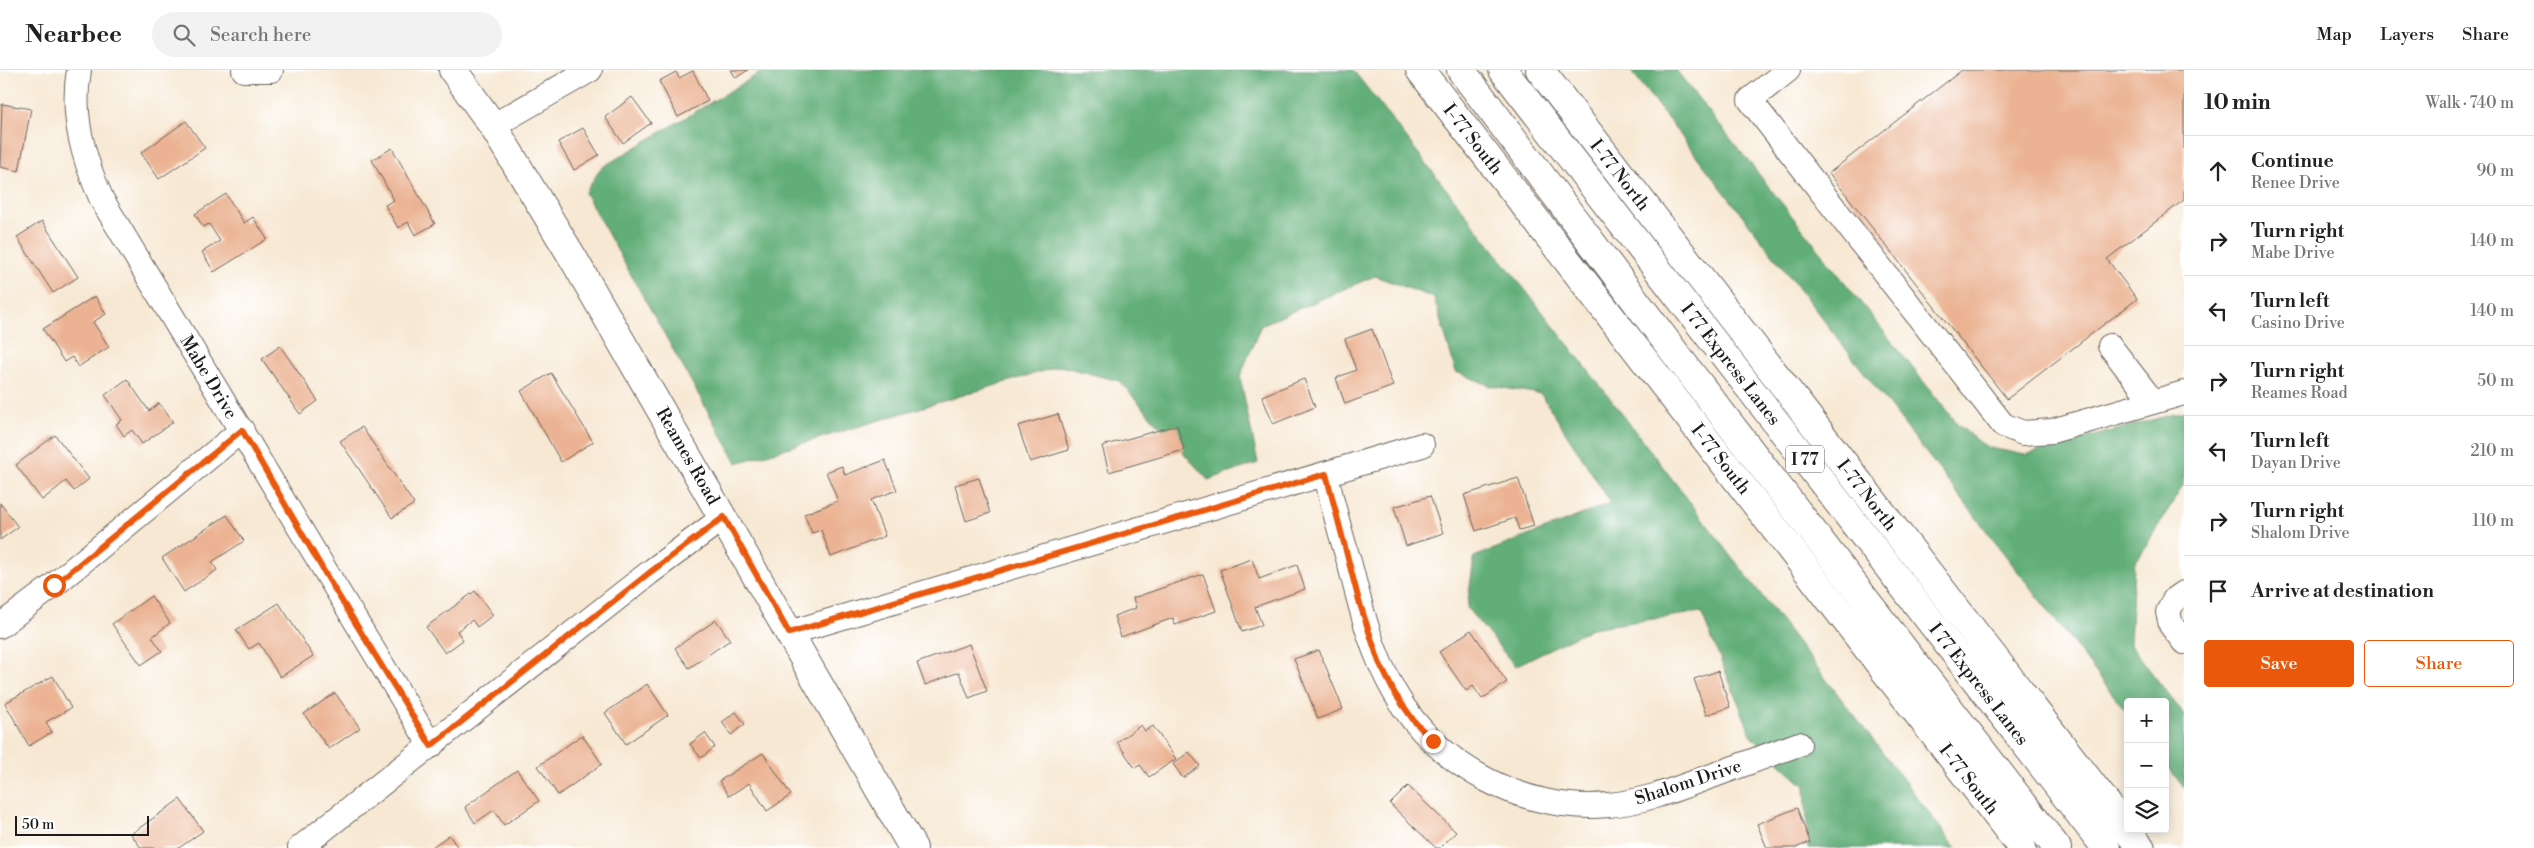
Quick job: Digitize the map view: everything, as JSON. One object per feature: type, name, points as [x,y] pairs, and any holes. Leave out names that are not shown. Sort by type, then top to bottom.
[{"type":"main road","name":"Reames Road","points":[[453,70],[493,126],[573,258],[724,517],[913,848]]},
{"type":"main road","name":"I-77 South","points":[[1420,70],[2022,848]]},
{"type":"main road","name":"I 77","points":[[1461,70],[1684,366],[2057,848]]},
{"type":"main road","name":"I 77 Express Lanes","points":[[1504,70],[2106,848]]},
{"type":"main road","name":"I-77 North","points":[[1540,70],[2141,848]]},
{"type":"street","name":"Mabe Drive","points":[[79,70],[76,111],[79,137],[102,200],[242,430],[329,580],[431,746]]},
{"type":"street","points":[[244,70],[271,70]]},
{"type":"street","points":[[493,126],[590,70]]},
{"type":"street","points":[[1788,70],[1750,100],[2003,425],[2023,433],[2052,431],[2184,393]]},
{"type":"street","points":[[2110,346],[2153,402]]},
{"type":"street","points":[[0,626],[54,585],[242,430]]},
{"type":"street","points":[[789,633],[1422,445]]},
{"type":"street","name":"Shalom Drive","points":[[1326,474],[1359,601],[1379,662],[1395,694],[1414,721],[1433,741],[1457,762],[1488,781],[1517,794],[1548,802],[1580,806],[1608,806],[1650,799],[1799,744]]},
{"type":"street","points":[[300,848],[643,578],[724,517]]},
{"type":"street","points":[[2184,593],[2174,600],[2168,612],[2172,626],[2184,642]]},
{"type":"green space","points":[[765,70],[1353,70],[1606,393],[1956,848],[1808,848],[1805,786],[1753,739],[1701,612],[1592,628],[1515,666],[1467,608],[1474,557],[1611,503],[1541,394],[1491,386],[1456,372],[1434,298],[1375,276],[1261,325],[1240,377],[1258,463],[1208,480],[1119,381],[1060,366],[737,463],[585,193],[601,168]]},
{"type":"green space","points":[[1630,70],[1676,70],[1958,425],[1986,447],[2025,455],[2184,411],[2184,484],[2134,565],[2130,644],[2184,715],[2184,788],[2169,768],[2169,698],[2124,698],[2124,709]]},
{"type":"building","points":[[731,70],[748,70],[736,78]]},
{"type":"building","points":[[1962,70],[2184,70],[2184,200],[2107,259],[2137,299],[2007,399],[1829,173]]},
{"type":"building","points":[[693,71],[708,101],[678,117],[659,81],[676,72],[679,78]]},
{"type":"building","points":[[632,97],[651,123],[623,143],[605,117]]},
{"type":"building","points":[[2,104],[31,109],[19,171],[0,167]]},
{"type":"building","points":[[186,121],[205,148],[159,179],[141,153]]},
{"type":"building","points":[[583,128],[599,155],[574,170],[558,142]]},
{"type":"building","points":[[392,148],[435,224],[415,235],[408,222],[398,228],[385,205],[394,200],[372,160]]},
{"type":"building","points":[[226,194],[244,223],[253,217],[267,239],[214,272],[202,252],[220,241],[209,224],[203,227],[195,214]]},
{"type":"building","points":[[42,221],[78,277],[53,293],[17,237]]},
{"type":"building","points":[[95,296],[106,314],[93,322],[109,347],[78,367],[72,357],[64,362],[43,329]]},
{"type":"building","points":[[1372,329],[1393,386],[1345,404],[1336,378],[1356,370],[1345,339]]},
{"type":"building","points":[[280,346],[318,401],[300,414],[262,359]]},
{"type":"building","points":[[551,373],[593,442],[561,462],[521,391]]},
{"type":"building","points":[[127,379],[149,411],[159,403],[173,422],[142,444],[132,430],[124,436],[116,424],[122,420],[105,395]]},
{"type":"building","points":[[1304,379],[1315,407],[1273,424],[1262,396]]},
{"type":"building","points":[[1058,414],[1069,450],[1030,462],[1018,426]]},
{"type":"building","points":[[1177,425],[1184,450],[1109,472],[1102,446]]},
{"type":"building","points":[[362,427],[414,504],[392,518],[340,441]]},
{"type":"building","points":[[55,435],[89,479],[74,491],[66,481],[42,500],[16,465]]},
{"type":"building","points":[[885,460],[897,490],[871,500],[885,536],[831,557],[821,530],[812,533],[804,514],[838,501],[826,472],[842,466],[845,475]]},
{"type":"building","points":[[979,478],[990,513],[966,521],[955,485]]},
{"type":"building","points":[[1518,478],[1534,526],[1519,530],[1515,518],[1476,531],[1464,495]]},
{"type":"building","points":[[1430,496],[1443,533],[1406,546],[1394,507]]},
{"type":"building","points":[[0,503],[18,527],[0,540]]},
{"type":"building","points":[[227,515],[244,541],[212,562],[217,570],[184,592],[162,558]]},
{"type":"building","points":[[1252,559],[1259,579],[1297,565],[1305,589],[1255,607],[1262,625],[1242,632],[1220,570]]},
{"type":"building","points":[[1203,574],[1216,611],[1175,625],[1173,618],[1121,637],[1114,616],[1136,608],[1133,598]]},
{"type":"building","points":[[475,591],[493,615],[477,627],[472,620],[457,631],[463,640],[445,653],[426,627]]},
{"type":"building","points":[[151,596],[170,623],[152,637],[162,651],[141,665],[112,624]]},
{"type":"building","points":[[279,603],[313,656],[280,677],[259,643],[249,649],[236,630]]},
{"type":"building","points":[[716,620],[730,640],[689,668],[675,648]]},
{"type":"building","points":[[1471,630],[1507,682],[1482,699],[1473,686],[1466,691],[1439,652]]},
{"type":"building","points":[[969,644],[987,691],[969,698],[959,672],[925,685],[917,663]]},
{"type":"building","points":[[1319,650],[1343,709],[1318,719],[1294,659]]},
{"type":"building","points":[[1718,671],[1730,707],[1706,715],[1694,679]]},
{"type":"building","points":[[53,676],[71,708],[46,722],[52,732],[29,746],[5,703]]},
{"type":"building","points":[[647,684],[668,715],[626,744],[605,713]]},
{"type":"building","points":[[335,693],[360,728],[329,749],[304,714]]},
{"type":"building","points":[[736,712],[745,724],[731,735],[722,722]]},
{"type":"building","points":[[1141,725],[1145,731],[1153,726],[1176,759],[1149,777],[1140,765],[1135,768],[1117,742]]},
{"type":"building","points":[[705,733],[715,747],[701,758],[690,744]]},
{"type":"building","points":[[582,735],[602,764],[558,795],[538,766]]},
{"type":"building","points":[[1189,752],[1200,766],[1183,778],[1173,764]]},
{"type":"building","points":[[763,753],[791,795],[767,811],[749,783],[729,796],[719,781]]},
{"type":"building","points":[[517,770],[539,801],[504,825],[494,810],[475,823],[465,807]]},
{"type":"building","points":[[1408,786],[1456,832],[1440,848],[1436,848],[1390,804]]},
{"type":"building","points":[[180,799],[203,831],[179,848],[141,848],[131,834]]},
{"type":"building","points":[[1797,808],[1810,842],[1795,848],[1767,848],[1757,824]]},
{"type":"building","points":[[449,835],[458,848],[431,848]]},
{"type":"route","points":[[54,585],[242,430],[329,580],[431,746],[649,573],[724,517],[789,633],[1326,474],[1359,601],[1379,662],[1395,694],[1414,721],[1433,741]]}]
